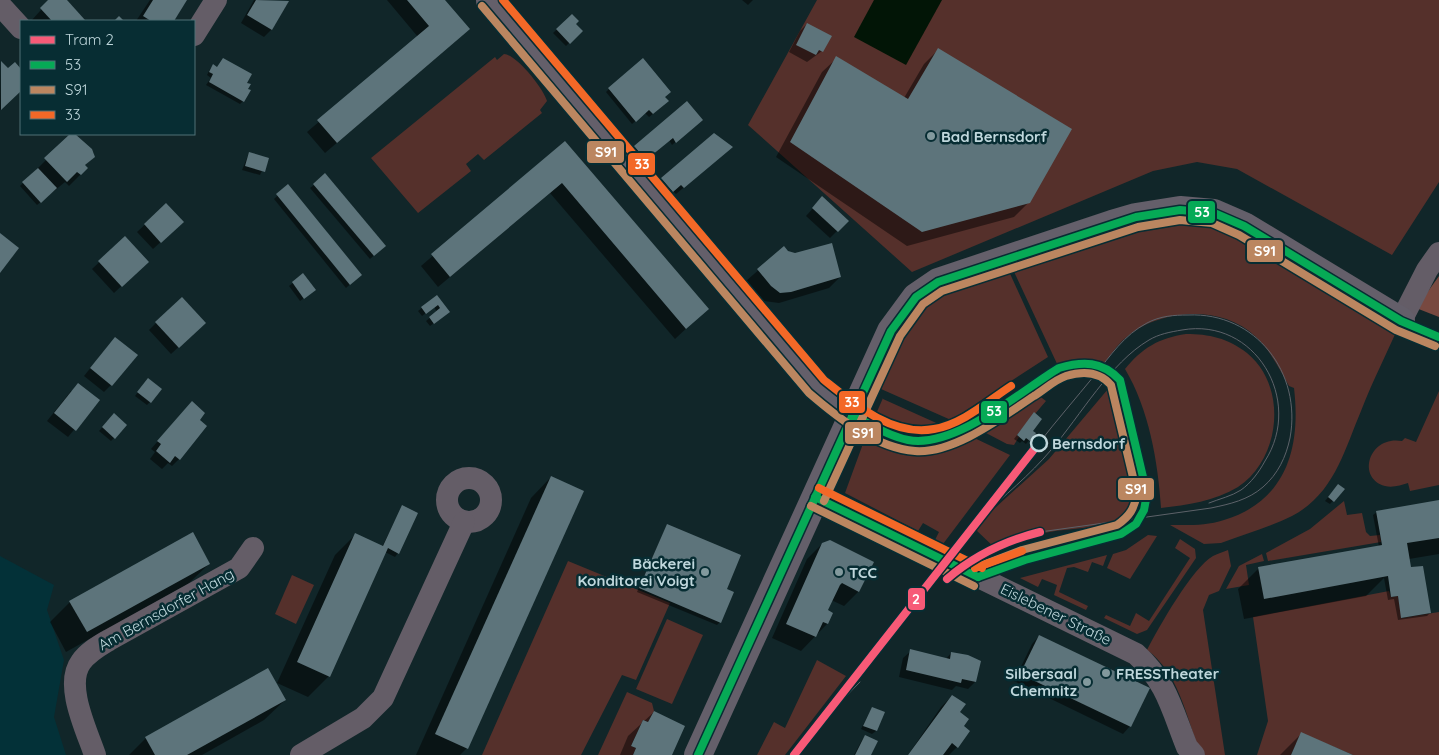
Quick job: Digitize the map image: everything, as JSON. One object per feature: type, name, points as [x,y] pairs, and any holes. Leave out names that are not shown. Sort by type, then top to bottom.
[{"type":"street","points":[[195,33],[216,0]]},
{"type":"street","points":[[490,0],[818,387],[852,415]]},
{"type":"street","points":[[0,5],[20,27]]},
{"type":"street","points":[[698,755],[890,331],[916,297],[938,282],[1112,224],[1180,210],[1214,213],[1244,226],[1401,321],[1427,270],[1439,253]]},
{"type":"street","name":"Eislebener Straße","points":[[815,497],[1136,654],[1152,669],[1164,687],[1187,747],[1194,755]]},
{"type":"street","points":[[301,755],[363,718],[383,698],[464,522]]},
{"type":"street","name":"Am Bernsdorfer Hang","points":[[95,755],[74,692],[75,674],[80,663],[91,651],[109,640],[239,568],[253,548]]},
{"type":"shaded area","points":[[817,0],[1439,0],[1439,182],[1392,255],[1237,169],[1197,162],[1153,171],[912,272],[748,125]]},
{"type":"shaded area","points":[[874,0],[942,0],[906,65],[854,37]]},
{"type":"shaded area","points":[[504,54],[522,66],[541,89],[547,101],[540,110],[542,113],[484,160],[478,154],[466,164],[471,171],[418,213],[371,158],[495,57],[497,60]]},
{"type":"shaded area","points":[[1214,213],[1401,321],[1370,388],[1343,456],[1328,484],[1318,496],[1306,507],[1284,520],[1221,543],[1204,544],[1170,525],[1217,522],[1245,511],[1262,500],[1276,485],[1292,451],[1296,410],[1294,388],[1289,386],[1270,353],[1255,336],[1241,325],[1224,318],[1188,314],[1152,322],[1136,330],[1122,341],[1103,365],[1076,362],[1059,368],[1008,259]]},
{"type":"shaded area","points":[[1007,267],[1048,357],[951,420],[881,389],[899,348],[915,320],[934,296],[959,281]]},
{"type":"shaded area","points":[[1439,276],[1439,317],[1416,308]]},
{"type":"shaded area","points":[[1186,334],[1203,335],[1225,340],[1247,353],[1260,367],[1269,384],[1274,403],[1274,422],[1271,441],[1263,459],[1252,475],[1238,487],[1210,499],[1161,508],[1151,436],[1140,401],[1125,369],[1138,355],[1152,345],[1167,338]]},
{"type":"shaded area","points":[[1108,389],[1112,395],[1136,497],[1134,509],[1126,512],[1126,524],[1043,533],[1011,542],[996,549],[975,529],[985,517],[1049,459]]},
{"type":"shaded area","points":[[1439,391],[1439,485],[1410,491],[1408,483],[1388,487],[1376,482],[1371,475],[1369,467],[1370,458],[1374,450],[1381,444],[1391,441],[1402,441],[1405,438],[1416,442]]},
{"type":"shaded area","points":[[1038,395],[1046,401],[1017,435],[1019,437],[1014,445],[1007,444],[986,433],[987,429]]},
{"type":"shaded area","points":[[883,398],[943,426],[926,433],[909,433],[893,427],[877,418],[876,414]]},
{"type":"shaded area","points":[[968,435],[1010,455],[943,544],[935,540],[939,532],[923,523],[918,531],[845,493],[864,441],[877,441],[908,452],[926,452],[943,448]]},
{"type":"shaded area","points":[[1344,501],[1347,515],[1362,513],[1366,532],[1370,536],[1380,535],[1381,542],[1268,561],[1266,553],[1310,529]]},
{"type":"shaded area","points":[[1148,535],[1157,536],[1130,579],[1107,568],[1113,554],[1126,550]]},
{"type":"shaded area","points":[[1180,539],[1195,549],[1196,558],[1147,630],[1137,634],[1104,618],[1106,615],[1130,626],[1136,613],[1149,621],[1190,558],[1175,548]]},
{"type":"shaded area","points":[[1228,550],[1231,566],[1219,591],[1209,595],[1203,610],[1225,755],[1205,755],[1199,750],[1174,682],[1158,659],[1147,650],[1159,627],[1186,585],[1213,556]]},
{"type":"shaded area","points":[[1262,554],[1264,561],[1246,565],[1249,585],[1226,589],[1239,566]]},
{"type":"shaded area","points":[[1107,555],[1103,566],[1092,562],[1088,572],[1074,567],[1067,568],[1059,592],[1088,606],[1086,610],[1054,595],[1057,585],[1042,579],[1038,587],[1020,578]]},
{"type":"shaded area","points":[[0,556],[54,585],[47,610],[64,660],[54,717],[66,755],[0,755]]},
{"type":"shaded area","points":[[568,561],[670,603],[636,680],[622,675],[581,755],[482,755]]},
{"type":"shaded area","points":[[292,575],[314,585],[296,624],[275,614]]},
{"type":"shaded area","points":[[1389,591],[1391,597],[1398,596],[1402,618],[1439,612],[1439,755],[1353,755],[1301,733],[1291,755],[1257,755],[1268,721],[1253,617]]},
{"type":"shaded area","points":[[667,619],[703,635],[672,704],[636,689]]},
{"type":"shaded area","points":[[817,660],[846,676],[785,755],[757,755],[774,722],[785,728]]},
{"type":"shaded area","points":[[627,692],[652,703],[654,711],[648,722],[643,720],[631,746],[636,748],[633,755],[598,755]]},
{"type":"building","points":[[48,0],[67,0],[85,20],[51,20],[40,8]]},
{"type":"building","points":[[153,0],[187,0],[175,20],[149,20],[143,16]]},
{"type":"building","points":[[256,0],[289,1],[272,30],[247,15]]},
{"type":"building","points":[[407,0],[445,0],[470,29],[337,143],[317,120],[429,26]]},
{"type":"building","points":[[572,14],[579,21],[576,24],[583,31],[570,44],[556,29]]},
{"type":"building","points":[[119,16],[123,20],[115,20]]},
{"type":"building","points":[[807,23],[832,36],[823,52],[819,50],[816,55],[796,45]]},
{"type":"building","name":"Bad Bernsdorf","points":[[938,48],[1072,129],[1030,203],[922,232],[790,142],[836,56],[908,99]]},
{"type":"building","points":[[223,58],[252,74],[247,83],[251,84],[248,89],[251,90],[244,102],[209,82],[213,74],[209,72],[213,64],[217,67]]},
{"type":"building","points":[[643,58],[671,92],[665,97],[669,101],[653,114],[649,110],[636,122],[608,88]]},
{"type":"building","points":[[1,61],[8,68],[15,62],[20,68],[20,92],[1,110]]},
{"type":"building","points":[[687,101],[703,120],[676,143],[673,138],[646,160],[634,146]]},
{"type":"building","points":[[714,133],[733,147],[684,188],[681,185],[673,192],[661,178]]},
{"type":"building","points":[[69,135],[76,135],[92,149],[95,157],[85,165],[88,168],[81,175],[77,172],[67,182],[44,158]]},
{"type":"building","points":[[565,141],[709,309],[686,329],[562,183],[450,277],[431,254]]},
{"type":"building","points":[[249,152],[269,158],[265,172],[245,166]]},
{"type":"building","points":[[38,168],[57,188],[41,203],[22,182]]},
{"type":"building","points":[[325,173],[386,246],[374,256],[313,184]]},
{"type":"building","points":[[288,184],[362,275],[350,285],[276,194]]},
{"type":"building","points":[[822,196],[849,221],[838,232],[812,208]]},
{"type":"building","points":[[166,203],[184,222],[161,243],[144,224]]},
{"type":"building","points":[[0,233],[19,248],[0,273]]},
{"type":"building","points":[[125,236],[149,262],[122,287],[98,261]]},
{"type":"building","points":[[832,243],[841,277],[791,292],[780,293],[771,286],[757,269],[784,246],[788,251],[795,253]]},
{"type":"building","points":[[303,273],[316,290],[304,299],[292,282]]},
{"type":"building","points":[[437,295],[450,312],[434,324],[429,317],[440,308],[438,305],[426,314],[421,307]]},
{"type":"building","points":[[182,297],[206,323],[179,348],[155,322]]},
{"type":"building","points":[[115,337],[138,355],[112,386],[90,368]]},
{"type":"building","points":[[148,378],[162,389],[151,403],[137,392]]},
{"type":"building","points":[[78,383],[100,400],[76,431],[54,413]]},
{"type":"building","points":[[192,401],[205,413],[200,420],[207,426],[180,460],[175,456],[170,463],[156,451],[161,444],[157,441]]},
{"type":"building","points":[[1034,412],[1042,419],[1033,431],[1036,433],[1030,441],[1026,438],[1024,441],[1017,435]]},
{"type":"building","points":[[114,413],[127,425],[115,439],[102,427]]},
{"type":"building","points":[[551,476],[584,491],[468,749],[435,734]]},
{"type":"building","points":[[1338,484],[1345,489],[1334,502],[1328,497]]},
{"type":"building","points":[[1439,500],[1439,538],[1407,543],[1411,567],[1423,566],[1431,613],[1401,618],[1398,596],[1391,597],[1388,576],[1264,599],[1258,567],[1382,545],[1376,511]]},
{"type":"building","points":[[402,505],[418,513],[399,554],[388,548],[330,677],[297,662],[355,533],[383,546]]},
{"type":"building","name":"Bäckerei Konditorei Voigt","points":[[667,524],[741,555],[727,589],[734,592],[721,623],[639,588]]},
{"type":"building","points":[[193,532],[210,564],[87,632],[69,601]]},
{"type":"building","name":"TCC","points":[[830,540],[874,562],[859,592],[842,583],[840,585],[828,610],[833,613],[828,624],[823,622],[816,637],[786,624],[822,543]]},
{"type":"building","name":"Silbersaal Chemnitz","points":[[1039,635],[1150,688],[1131,727],[1020,674]]},
{"type":"building","points":[[910,649],[950,659],[951,652],[968,655],[981,661],[976,682],[962,679],[961,683],[906,670]]},
{"type":"building","points":[[268,668],[286,700],[187,755],[155,755],[145,737]]},
{"type":"building","points":[[952,695],[966,704],[960,712],[969,719],[964,726],[970,731],[958,748],[952,743],[943,755],[908,755]]},
{"type":"building","points":[[872,707],[885,712],[877,731],[863,726]]},
{"type":"building","points":[[654,711],[685,726],[672,755],[633,755],[636,748],[631,746],[643,720],[648,722]]},
{"type":"building","points":[[1301,732],[1353,755],[1291,755]]},
{"type":"building","points":[[865,735],[878,741],[871,755],[855,755]]},
{"type":"tram line","points":[[1039,443],[1112,353],[1131,333],[1147,323],[1162,317],[1183,315],[1212,317],[1234,324],[1253,335],[1269,351],[1281,370],[1289,391],[1292,414],[1290,438],[1286,452],[1281,465],[1273,477],[1251,495],[1232,503],[1211,508],[1040,532]]},
{"type":"tram line","points":[[980,518],[1043,459],[1121,362],[1149,340],[1182,330],[1208,329],[1231,336],[1251,350],[1266,368],[1275,389],[1279,413],[1276,437],[1263,465],[1251,481],[1241,490],[1230,496],[1209,503]]},
{"type":"tram line","name":"2","points":[[794,755],[1039,443]]},
{"type":"tram line","name":"2","points":[[947,579],[968,563],[1002,544],[1040,532]]},
{"type":"tram line","points":[[816,727],[860,682]]},
{"type":"transit line","name":"33","points":[[503,0],[824,380],[848,399],[889,423],[904,428],[934,429],[965,417],[1011,386]]},
{"type":"transit line","name":"S91","points":[[482,6],[809,393],[858,430],[872,438],[900,449],[930,450],[946,447],[977,432],[1066,376],[1090,373],[1101,377],[1111,385],[1137,494],[1133,508],[1128,515],[1117,525],[1022,550],[975,568]]},
{"type":"transit line","name":"53","points":[[698,755],[891,331],[916,297],[938,282],[1136,217],[1180,210],[1214,213],[1244,226],[1401,321],[1439,337]]},
{"type":"transit line","name":"S91","points":[[824,501],[900,336],[923,304],[942,291],[1138,227],[1180,220],[1212,223],[1239,235],[1396,330],[1435,346]]},
{"type":"transit line","name":"53","points":[[852,415],[893,436],[908,440],[926,440],[946,436],[987,416],[1059,368],[1076,364],[1092,364],[1106,369],[1120,380],[1147,494],[1144,510],[1136,524],[1121,534],[1025,560],[978,577]]},
{"type":"transit line","name":"33","points":[[819,488],[982,568]]},
{"type":"transit line","name":"53","points":[[815,497],[978,577]]},
{"type":"transit line","name":"S91","points":[[811,506],[974,586]]},
{"type":"transit line","name":"33","points":[[975,568],[1022,551]]},
{"type":"place","name":"Bad Bernsdorf","points":[[931,136]]},
{"type":"place","name":"Bernsdorf","points":[[1039,443]]},
{"type":"place","name":"Bäckerei Konditorei Voigt","points":[[705,572]]},
{"type":"place","name":"TCC","points":[[839,572]]},
{"type":"place","name":"FRESSTheater","points":[[1106,673]]},
{"type":"place","name":"Silbersaal Chemnitz","points":[[1087,682]]}]
